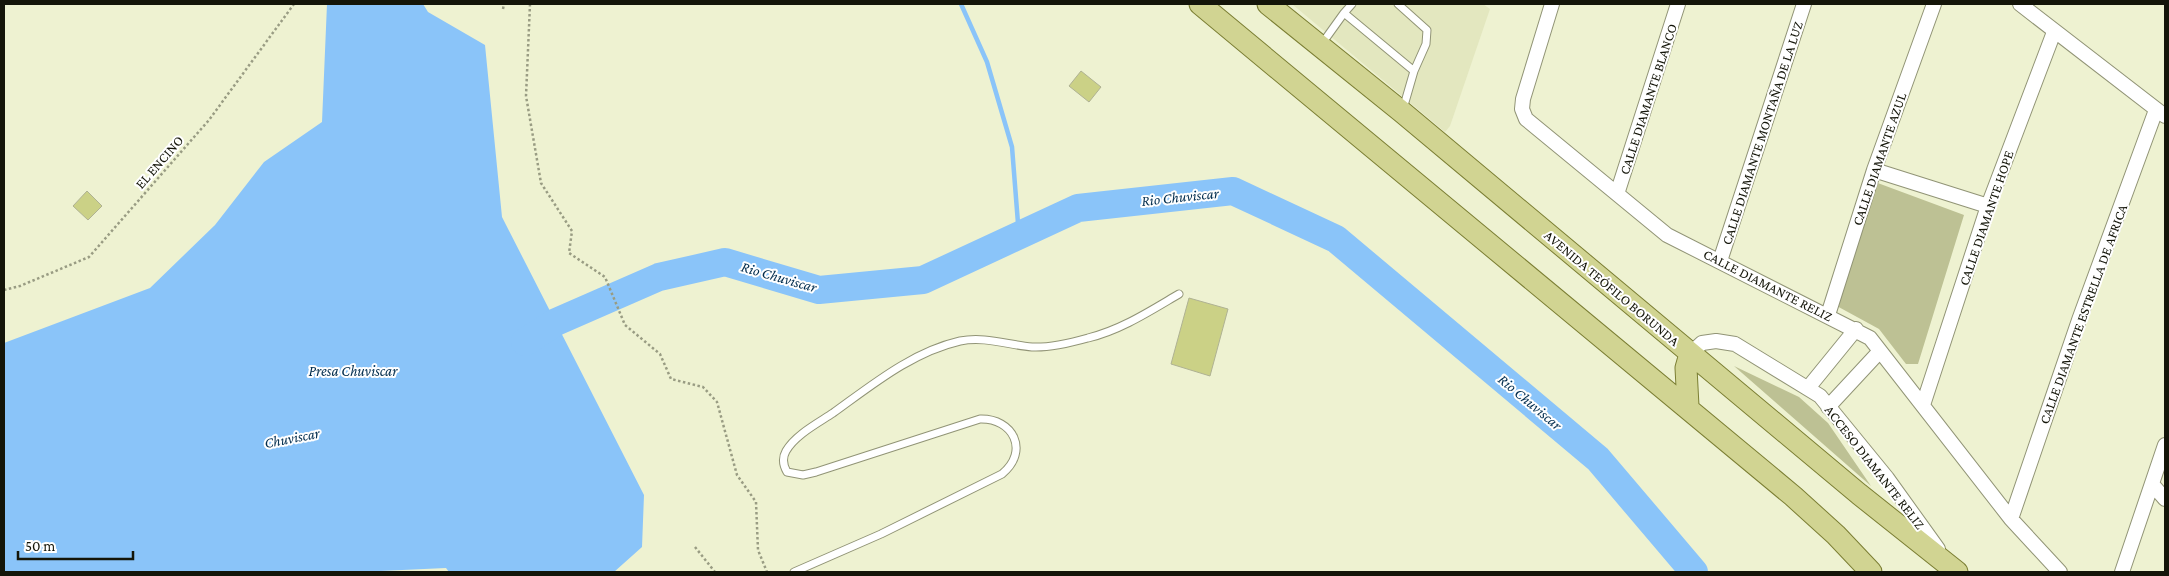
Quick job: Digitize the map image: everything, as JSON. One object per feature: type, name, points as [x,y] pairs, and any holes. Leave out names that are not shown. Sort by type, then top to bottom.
[{"type":"main road","points":[[1200,4],[1688,406],[1836,535],[1871,572]]},
{"type":"main road","name":"AVENIDA TEÓFILO BORUNDA","points":[[1268,4],[1402,112],[1859,494],[1952,567]]},
{"type":"main road","points":[[1688,406],[1686,376],[1690,354]]},
{"type":"street","name":"CALLE DIAMANTE RELIZ","points":[[1552,4],[1523,99],[1523,113],[1526,119],[1667,235],[1856,329],[1870,338],[2011,519],[2060,572]]},
{"type":"street","name":"CALLE DIAMANTE BLANCO","points":[[1617,194],[1678,4]]},
{"type":"street","name":"CALLE DIAMANTE MONTAÑA DE LA LUZ","points":[[1720,261],[1804,4]]},
{"type":"street","name":"CALLE DIAMANTE AZUL","points":[[1828,315],[1874,170],[1934,4]]},
{"type":"street","points":[[2020,4],[2161,113]]},
{"type":"street","name":"CALLE DIAMANTE HOPE","points":[[1923,405],[1988,206],[2054,32]]},
{"type":"street","name":"CALLE DIAMANTE ESTRELLA DE AFRICA","points":[[2011,519],[2079,320],[2161,113]]},
{"type":"street","points":[[1874,170],[1988,206]]},
{"type":"street","points":[[1808,388],[1856,329]]},
{"type":"street","name":"ACCESO DIAMANTE RELIZ","points":[[1690,354],[1702,343],[1716,341],[1735,344],[1820,396],[1887,478],[1952,567]]},
{"type":"street","points":[[1828,407],[1880,351]]},
{"type":"street","points":[[2122,572],[2165,446]]},
{"type":"street","points":[[2152,484],[2165,500]]},
{"type":"lane","points":[[1320,47],[1352,4]]},
{"type":"lane","points":[[1398,4],[1427,30],[1426,44],[1414,71],[1402,112]]},
{"type":"lane","points":[[1344,13],[1414,71]]},
{"type":"lane","points":[[794,572],[881,534],[1002,474],[1011,467],[1017,454],[1015,442],[1006,427],[999,421],[980,419],[803,476],[787,472],[784,467],[783,456],[787,449],[814,426],[884,376],[933,350],[962,341],[990,340],[1033,347],[1089,338],[1131,322],[1179,294]]},
{"type":"path","name":"EL ENCINO","points":[[4,290],[20,286],[89,257],[209,120],[294,4]]},
{"type":"path","points":[[503,9],[504,4]]},
{"type":"path","points":[[530,4],[526,96],[541,183],[572,231],[569,253],[605,277],[625,325],[660,354],[671,379],[703,387],[717,402],[737,475],[756,502],[758,550],[766,572]]},
{"type":"path","points":[[695,548],[715,572]]},
{"type":"shaded area","points":[[1292,4],[1483,4],[1490,9],[1450,126],[1445,132]]},
{"type":"shaded area","points":[[1875,182],[1964,215],[1918,364],[1906,364],[1879,329],[1835,305]]},
{"type":"shaded area","points":[[1734,366],[1799,397],[1828,423],[1871,486]]},
{"type":"water","name":"Presa Chuviscar","points":[[327,4],[423,4],[428,12],[485,45],[502,217],[644,495],[642,547],[614,572],[449,572],[446,568],[359,572],[4,572],[4,343],[150,288],[215,225],[264,162],[322,122]]},
{"type":"building","points":[[1081,71],[1101,87],[1089,102],[1069,86]]},
{"type":"building","points":[[87,191],[102,206],[88,220],[73,206]]},
{"type":"building","points":[[1189,298],[1228,309],[1210,376],[1171,364]]},
{"type":"waterway","points":[[961,4],[987,62],[1012,147],[1019,236]]},
{"type":"waterway","name":"Rio Chuviscar","points":[[525,342],[556,322],[659,277],[725,262],[819,290],[923,280],[1078,208],[1233,191],[1336,239],[1598,459],[1694,572]]},
{"type":"water label","name":"Chuviscar","points":[[292,438]]}]
